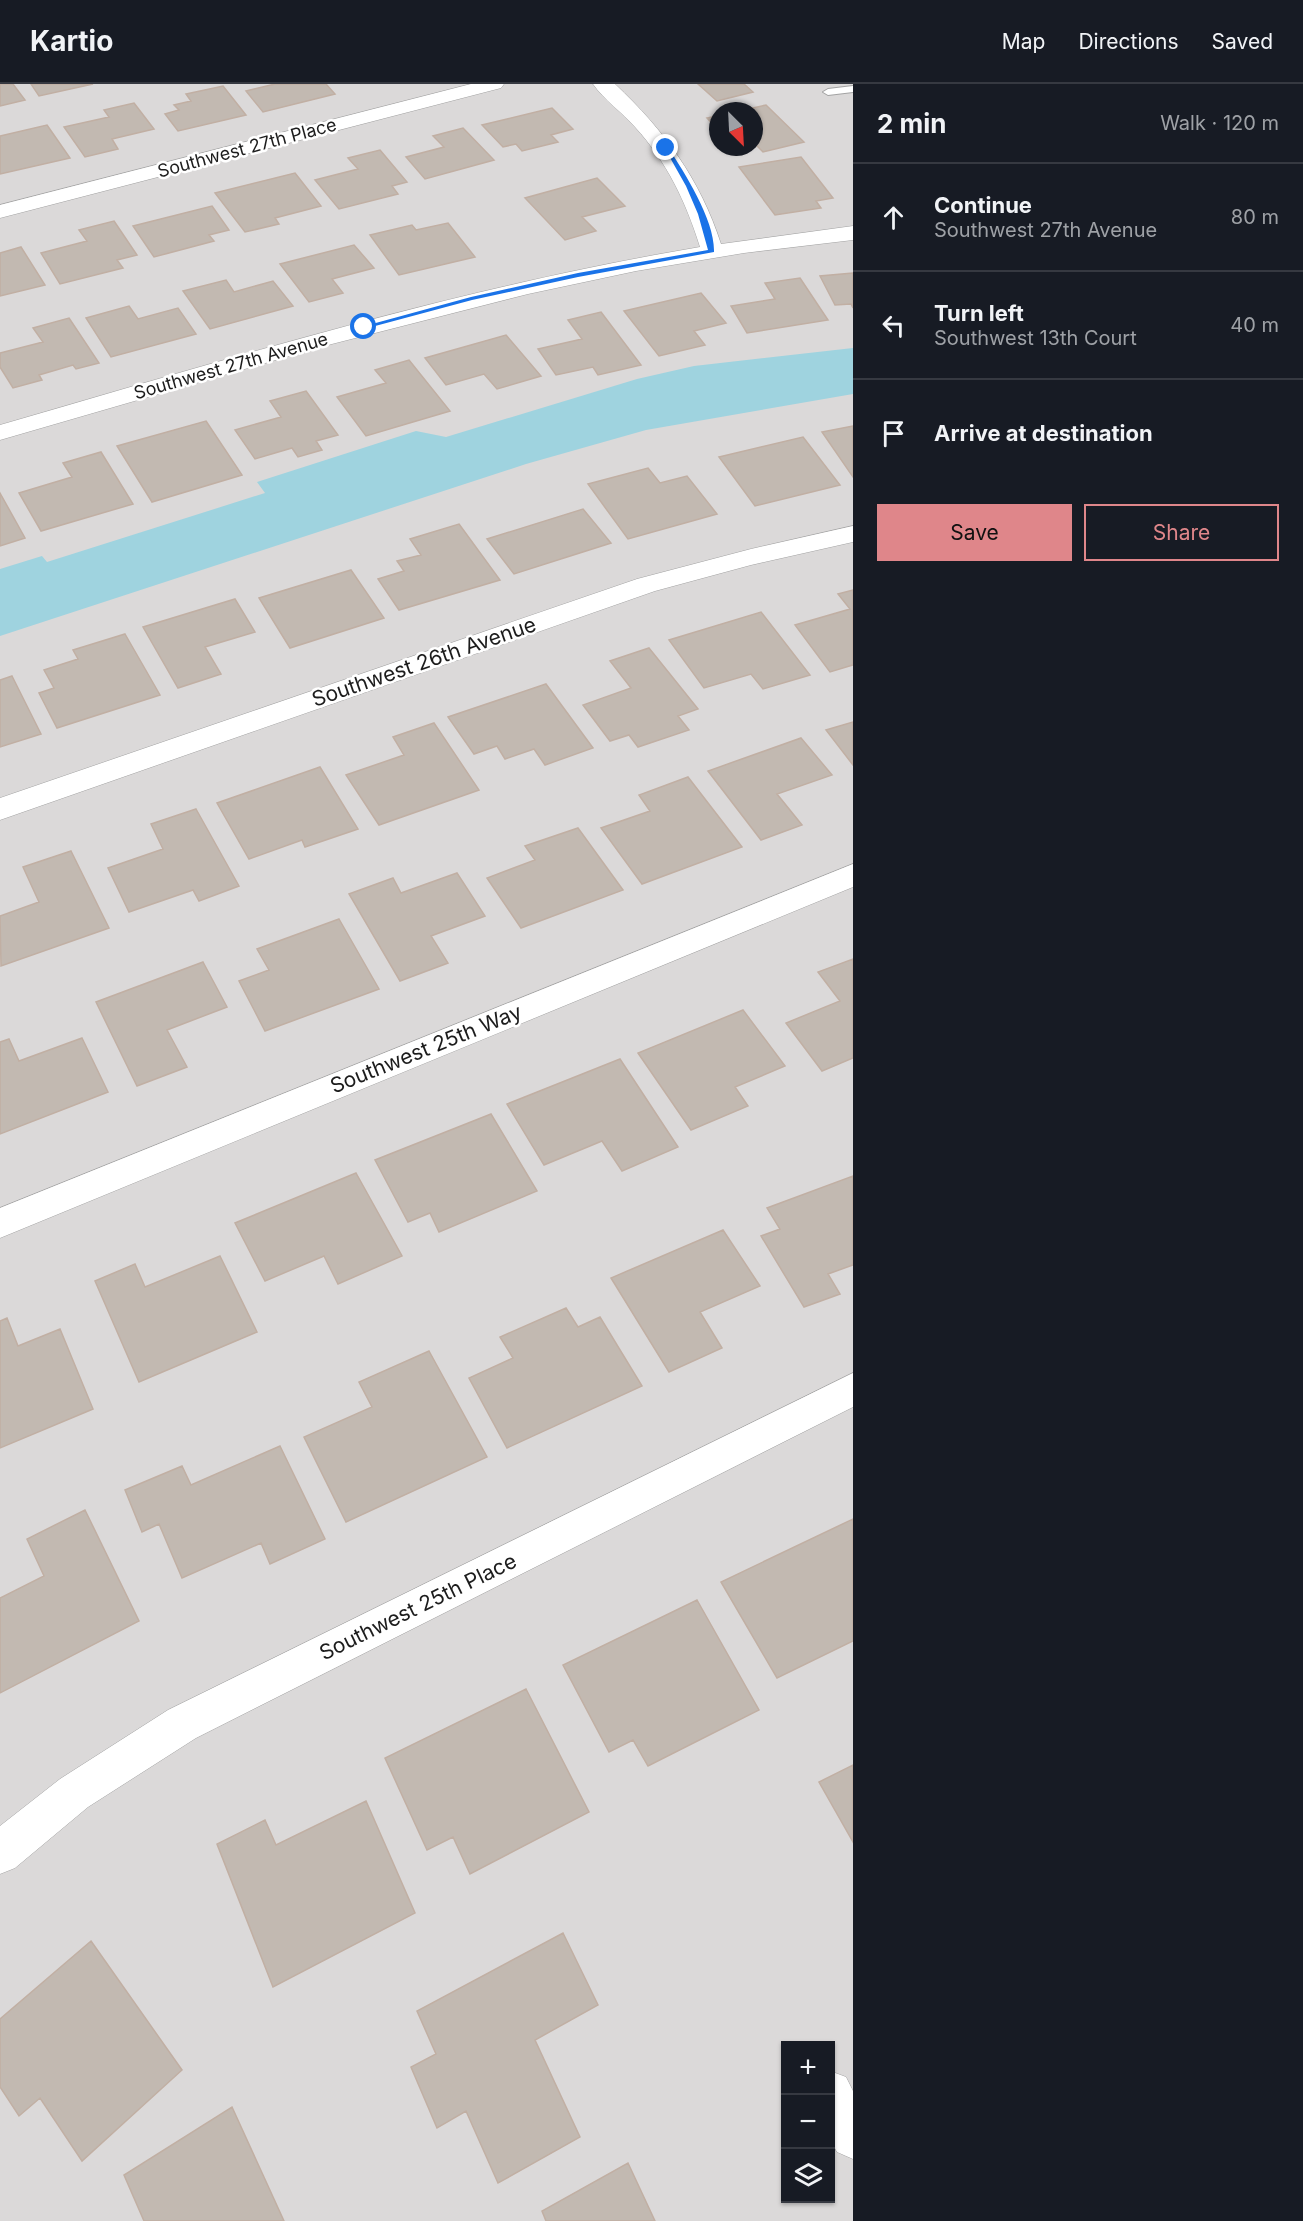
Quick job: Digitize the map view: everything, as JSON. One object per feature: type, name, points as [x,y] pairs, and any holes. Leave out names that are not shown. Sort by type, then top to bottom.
[{"type":"street","name":"Southwest 27th Place","points":[[0,213],[495,84]]},
{"type":"street","points":[[603,84],[635,113],[666,148],[689,186],[701,214],[712,251]]},
{"type":"street","name":"Southwest 27th Avenue","points":[[0,433],[364,327],[471,299],[578,275],[712,251],[853,233]]},
{"type":"street","name":"Southwest 26th Avenue","points":[[0,809],[646,585],[751,557],[853,534]]},
{"type":"street","name":"Southwest 25th Way","points":[[0,1223],[853,875]]},
{"type":"street","name":"Southwest 25th Place","points":[[0,1853],[74,1793],[182,1724],[853,1389]]},
{"type":"street","points":[[832,2095],[853,2136]]},
{"type":"lane","points":[[828,92],[853,89]]},
{"type":"shaded area","points":[[0,84],[853,84],[853,2221],[0,2221]]},
{"type":"water","points":[[853,348],[853,394],[646,430],[526,464],[0,636],[0,569],[42,556],[47,562],[265,493],[257,482],[416,431],[446,437],[637,379],[694,366]]},
{"type":"building","points":[[0,84],[13,84],[25,100],[0,106]]},
{"type":"building","points":[[31,84],[93,84],[39,96]]},
{"type":"building","points":[[275,84],[326,84],[335,94],[263,112],[246,91]]},
{"type":"building","points":[[698,84],[744,84],[753,92],[717,101]]},
{"type":"building","points":[[223,86],[246,115],[178,131],[165,114],[179,110],[174,105],[191,101],[186,94]]},
{"type":"building","points":[[134,103],[154,129],[112,139],[118,149],[85,157],[64,127],[109,117],[104,110]]},
{"type":"building","points":[[766,105],[804,142],[763,152],[763,106]]},
{"type":"building","points":[[552,108],[573,129],[551,135],[558,142],[522,151],[516,144],[503,147],[482,125]]},
{"type":"building","points":[[47,125],[70,158],[0,174],[0,136]]},
{"type":"building","points":[[463,128],[494,160],[425,179],[406,157],[444,147],[433,136]]},
{"type":"building","points":[[380,150],[407,182],[392,186],[398,194],[339,209],[315,180],[358,169],[348,158]]},
{"type":"building","points":[[801,157],[833,198],[816,201],[821,208],[775,215],[739,167]]},
{"type":"building","points":[[295,173],[321,206],[275,218],[279,224],[245,232],[215,193]]},
{"type":"building","points":[[597,178],[625,206],[582,217],[596,231],[565,240],[525,198]]},
{"type":"building","points":[[212,206],[229,230],[209,235],[214,241],[154,257],[133,226]]},
{"type":"building","points":[[114,221],[137,255],[117,260],[123,268],[60,284],[41,253],[87,241],[79,230]]},
{"type":"building","points":[[448,223],[475,257],[399,275],[370,235],[412,225],[416,230]]},
{"type":"building","points":[[354,245],[374,268],[332,279],[343,293],[309,302],[280,264]]},
{"type":"building","points":[[21,247],[45,285],[0,296],[0,253]]},
{"type":"building","points":[[853,273],[853,308],[851,304],[835,305],[820,276]]},
{"type":"building","points":[[800,278],[828,320],[747,333],[731,306],[775,299],[765,283]]},
{"type":"building","points":[[226,280],[234,292],[273,281],[293,306],[210,329],[183,291]]},
{"type":"building","points":[[701,293],[726,323],[694,331],[705,345],[659,356],[624,311]]},
{"type":"building","points":[[129,306],[138,319],[178,308],[196,334],[111,357],[86,318]]},
{"type":"building","points":[[601,312],[641,365],[598,375],[593,367],[556,375],[538,349],[582,339],[568,320]]},
{"type":"building","points":[[69,318],[99,363],[76,369],[73,365],[39,375],[42,380],[13,388],[0,367],[0,353],[43,342],[33,328]]},
{"type":"building","points":[[506,335],[541,376],[497,389],[484,374],[446,385],[425,358]]},
{"type":"building","points":[[409,360],[450,411],[366,436],[337,397],[386,383],[375,370]]},
{"type":"building","points":[[306,391],[338,435],[316,441],[322,450],[298,457],[292,448],[255,459],[235,430],[281,417],[270,401]]},
{"type":"building","points":[[206,421],[242,475],[152,502],[117,446]]},
{"type":"building","points":[[853,426],[853,477],[822,432]]},
{"type":"building","points":[[803,437],[840,485],[755,506],[719,457]]},
{"type":"building","points":[[101,452],[133,504],[41,531],[19,493],[72,477],[63,463]]},
{"type":"building","points":[[648,468],[660,483],[687,476],[717,514],[628,539],[588,484]]},
{"type":"building","points":[[0,493],[25,538],[0,546]]},
{"type":"building","points":[[583,509],[611,543],[514,574],[487,539]]},
{"type":"building","points":[[459,524],[500,580],[399,610],[378,579],[404,571],[397,561],[421,555],[410,539]]},
{"type":"building","points":[[351,570],[384,618],[290,648],[259,598]]},
{"type":"building","points":[[853,590],[853,665],[830,672],[795,625],[850,609],[838,594]]},
{"type":"building","points":[[235,599],[255,632],[205,647],[221,674],[178,688],[143,627]]},
{"type":"building","points":[[761,612],[810,675],[763,689],[751,674],[704,688],[669,640]]},
{"type":"building","points":[[125,634],[160,695],[57,728],[39,693],[54,688],[44,670],[78,659],[73,650]]},
{"type":"building","points":[[649,648],[698,709],[678,716],[689,730],[638,747],[629,735],[610,741],[583,705],[631,688],[610,661]]},
{"type":"building","points":[[12,676],[41,734],[0,747],[0,680]]},
{"type":"building","points":[[546,684],[593,748],[545,765],[534,749],[505,759],[497,746],[474,754],[448,717]]},
{"type":"building","points":[[853,722],[853,765],[826,730]]},
{"type":"building","points":[[434,723],[479,790],[379,825],[346,775],[404,755],[393,737]]},
{"type":"building","points":[[801,738],[832,775],[777,794],[802,825],[761,840],[708,771]]},
{"type":"building","points":[[320,767],[358,829],[305,847],[302,840],[249,859],[217,803]]},
{"type":"building","points":[[688,777],[742,847],[642,884],[601,828],[650,811],[639,795]]},
{"type":"building","points":[[196,809],[239,886],[199,901],[193,890],[129,912],[108,868],[163,849],[151,824]]},
{"type":"building","points":[[578,828],[623,890],[521,928],[487,878],[535,860],[525,846]]},
{"type":"building","points":[[71,851],[109,928],[1,966],[0,916],[39,902],[23,867]]},
{"type":"building","points":[[457,873],[485,916],[431,936],[448,963],[400,981],[349,894],[393,878],[401,893]]},
{"type":"building","points":[[339,919],[379,989],[265,1031],[239,981],[269,970],[257,949]]},
{"type":"building","points":[[853,959],[853,1058],[822,1071],[786,1023],[840,1001],[818,972]]},
{"type":"building","points":[[203,962],[227,1007],[167,1030],[187,1067],[137,1086],[96,1002]]},
{"type":"building","points":[[743,1010],[785,1066],[735,1087],[748,1106],[691,1130],[638,1053]]},
{"type":"building","points":[[82,1038],[108,1092],[0,1134],[0,1042],[9,1039],[19,1061]]},
{"type":"building","points":[[620,1059],[678,1147],[622,1171],[602,1141],[544,1165],[507,1104]]},
{"type":"building","points":[[491,1114],[537,1191],[439,1232],[430,1213],[408,1222],[375,1160]]},
{"type":"building","points":[[356,1173],[402,1256],[338,1284],[324,1256],[265,1281],[235,1223]]},
{"type":"building","points":[[853,1176],[853,1265],[828,1274],[840,1294],[804,1307],[761,1236],[780,1229],[767,1208]]},
{"type":"building","points":[[723,1230],[760,1286],[700,1312],[722,1348],[669,1372],[611,1278]]},
{"type":"building","points":[[220,1256],[257,1332],[139,1382],[95,1281],[135,1264],[145,1287]]},
{"type":"building","points":[[566,1308],[578,1327],[600,1317],[642,1386],[507,1448],[469,1378],[513,1358],[500,1337]]},
{"type":"building","points":[[7,1318],[18,1346],[60,1329],[93,1409],[0,1448],[0,1321]]},
{"type":"building","points":[[429,1351],[487,1457],[346,1522],[304,1437],[372,1407],[359,1382]]},
{"type":"building","points":[[280,1446],[325,1539],[270,1564],[261,1543],[182,1578],[159,1524],[142,1532],[125,1490],[182,1466],[191,1485]]},
{"type":"building","points":[[85,1510],[139,1621],[0,1693],[0,1598],[44,1576],[27,1539]]},
{"type":"building","points":[[853,1519],[853,1641],[777,1678],[721,1582]]},
{"type":"building","points":[[697,1600],[759,1710],[648,1766],[633,1740],[609,1752],[563,1665]]},
{"type":"building","points":[[526,1689],[589,1812],[470,1874],[453,1837],[427,1850],[385,1758]]},
{"type":"building","points":[[853,1765],[853,1842],[819,1782]]},
{"type":"building","points":[[366,1801],[415,1913],[273,1987],[217,1844],[265,1820],[276,1845]]},
{"type":"building","points":[[563,1933],[598,2005],[535,2040],[580,2137],[498,2183],[466,2111],[437,2128],[411,2067],[436,2054],[417,2011]]},
{"type":"building","points":[[91,1941],[182,2070],[82,2161],[40,2098],[19,2116],[0,2087],[0,2019]]},
{"type":"building","points":[[232,2107],[284,2221],[144,2221],[124,2175]]},
{"type":"building","points":[[628,2163],[655,2221],[546,2221],[542,2211]]},
{"type":"route","points":[[364,327],[471,299],[578,275],[712,251],[701,214],[689,186],[666,148]]}]
